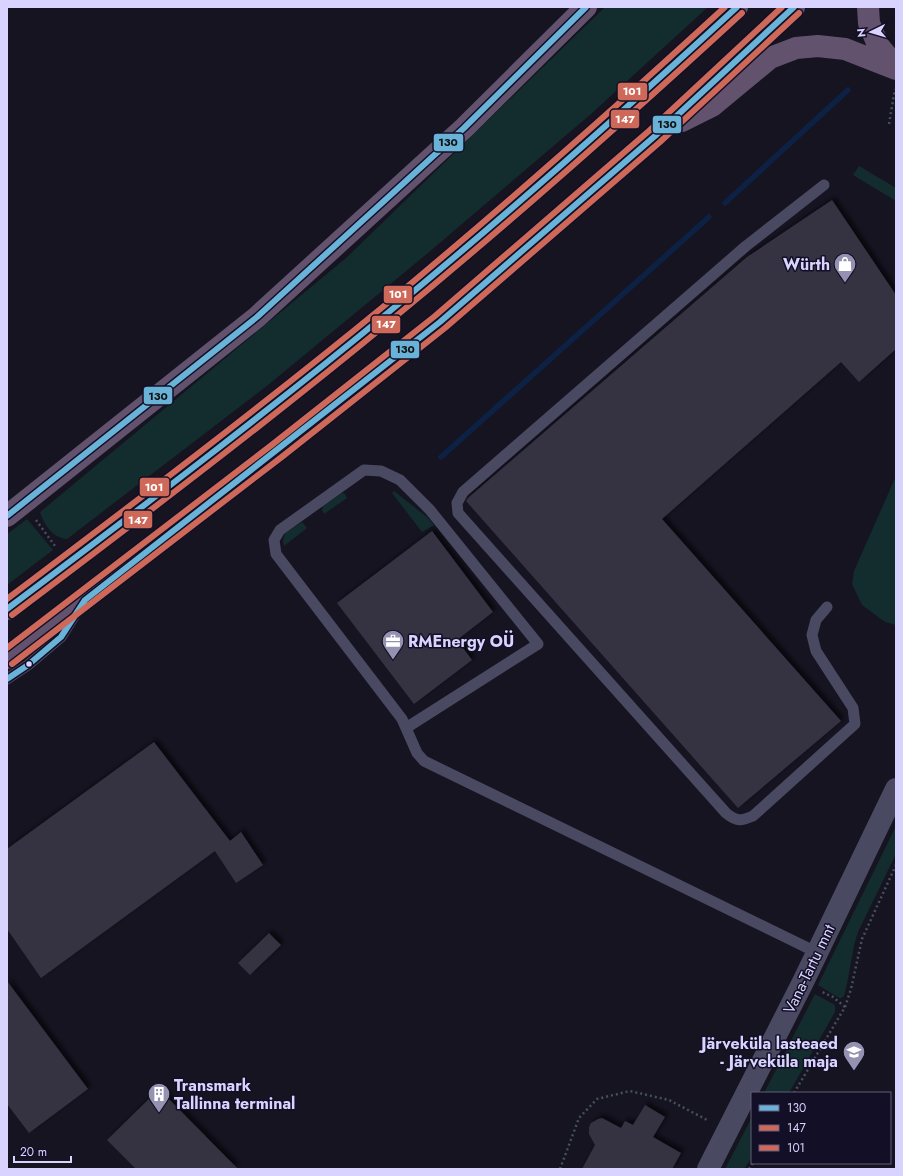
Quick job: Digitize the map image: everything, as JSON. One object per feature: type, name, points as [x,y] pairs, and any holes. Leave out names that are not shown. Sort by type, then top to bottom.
[{"type":"highway","points":[[7,516],[257,318],[464,128],[586,7]]},
{"type":"highway","points":[[7,609],[157,496],[389,311],[520,200],[664,74],[737,7]]},
{"type":"highway","points":[[7,658],[278,450],[440,322],[655,136],[794,7]]},
{"type":"highway","points":[[868,7],[869,23],[878,45],[896,68]]},
{"type":"highway","points":[[655,136],[712,106],[770,58],[796,48],[818,46],[845,49],[896,68]]},
{"type":"street","name":"Vana-Tartu mnt","points":[[708,1169],[818,953],[896,789]]},
{"type":"lane","points":[[824,185],[746,246],[463,492],[457,503],[458,513],[733,819],[744,820],[753,816],[856,724],[853,708],[816,651],[812,635],[816,620],[827,607]]},
{"type":"lane","points":[[406,728],[538,644],[430,510],[400,480],[381,471],[364,470],[280,530],[274,540],[276,554],[402,719],[417,754],[424,761],[818,953]]},
{"type":"lane","points":[[7,679],[28,665],[61,638],[84,600]]},
{"type":"path","points":[[889,124],[896,85]]},
{"type":"path","points":[[795,1092],[845,1008],[851,989],[862,939],[896,865]]},
{"type":"path","points":[[803,982],[833,997],[845,1008]]},
{"type":"path","points":[[560,1169],[579,1118],[596,1099],[630,1091],[669,1100],[727,1131]]},
{"type":"green space","points":[[605,7],[708,7],[591,114],[428,253],[268,385],[67,539],[57,536],[50,530],[44,522],[40,512],[346,258]]},
{"type":"green space","points":[[859,166],[896,188],[896,201],[853,175]]},
{"type":"green space","points":[[896,476],[896,625],[885,622],[862,605],[852,584],[854,571]]},
{"type":"green space","points":[[394,491],[427,517],[434,525],[422,532],[392,493]]},
{"type":"green space","points":[[342,493],[345,494],[347,498],[324,514],[322,510],[323,506]]},
{"type":"green space","points":[[27,519],[53,550],[7,585],[7,534]]},
{"type":"green space","points":[[302,522],[307,528],[284,546],[283,541],[285,533]]},
{"type":"green space","points":[[896,826],[896,854],[858,932],[844,996],[839,998],[818,985]]},
{"type":"green space","points":[[815,994],[835,1005],[835,1012],[790,1092],[765,1092]]},
{"type":"green space","points":[[751,1119],[751,1158],[744,1169],[725,1169]]},
{"type":"building","points":[[832,200],[896,295],[896,349],[859,382],[841,362],[662,519],[841,721],[738,808],[466,501],[747,257]]},
{"type":"building","points":[[432,531],[493,612],[457,640],[472,660],[414,704],[337,603]]},
{"type":"building","points":[[154,742],[230,841],[241,832],[263,865],[236,883],[215,851],[41,978],[7,929],[7,849]]},
{"type":"building","points":[[269,933],[281,945],[250,975],[238,963]]},
{"type":"building","points":[[7,981],[88,1089],[29,1133],[7,1104]]},
{"type":"building","name":"Transmark Tallinna terminal","points":[[159,1089],[238,1169],[136,1169],[107,1140]]},
{"type":"building","points":[[645,1105],[665,1117],[653,1137],[681,1153],[672,1169],[582,1169],[595,1145],[589,1134],[589,1127],[591,1123],[602,1118],[621,1128],[625,1121],[633,1125]]},
{"type":"waterway","points":[[725,203],[848,90]]},
{"type":"waterway","points":[[441,457],[709,217]]},
{"type":"transit line","name":"130","points":[[7,516],[257,317],[464,128],[586,7]]},
{"type":"transit line","name":"101","points":[[7,599],[150,491],[338,344],[471,233],[556,159],[725,7]]},
{"type":"transit line","name":"130","points":[[7,609],[200,462],[390,311],[479,237],[566,161],[737,7]]},
{"type":"transit line","name":"101","points":[[7,648],[273,444],[435,316],[650,130],[782,7]]},
{"type":"transit line","name":"130","points":[[7,679],[28,665],[61,637],[85,600],[440,322],[655,136],[794,7]]},
{"type":"transit line","name":"147","points":[[12,615],[205,468],[395,317],[484,243],[571,167],[742,13]]},
{"type":"transit line","name":"147","points":[[12,664],[283,456],[445,328],[660,142],[799,13]]},
{"type":"place","name":"Würth","points":[[845,284]]},
{"type":"place","name":"RMEnergy OÜ","points":[[393,660]]},
{"type":"place","name":"Järveküla lasteaed - Järveküla maja","points":[[854,1072]]},
{"type":"place","name":"Transmark Tallinna terminal","points":[[159,1114]]}]
